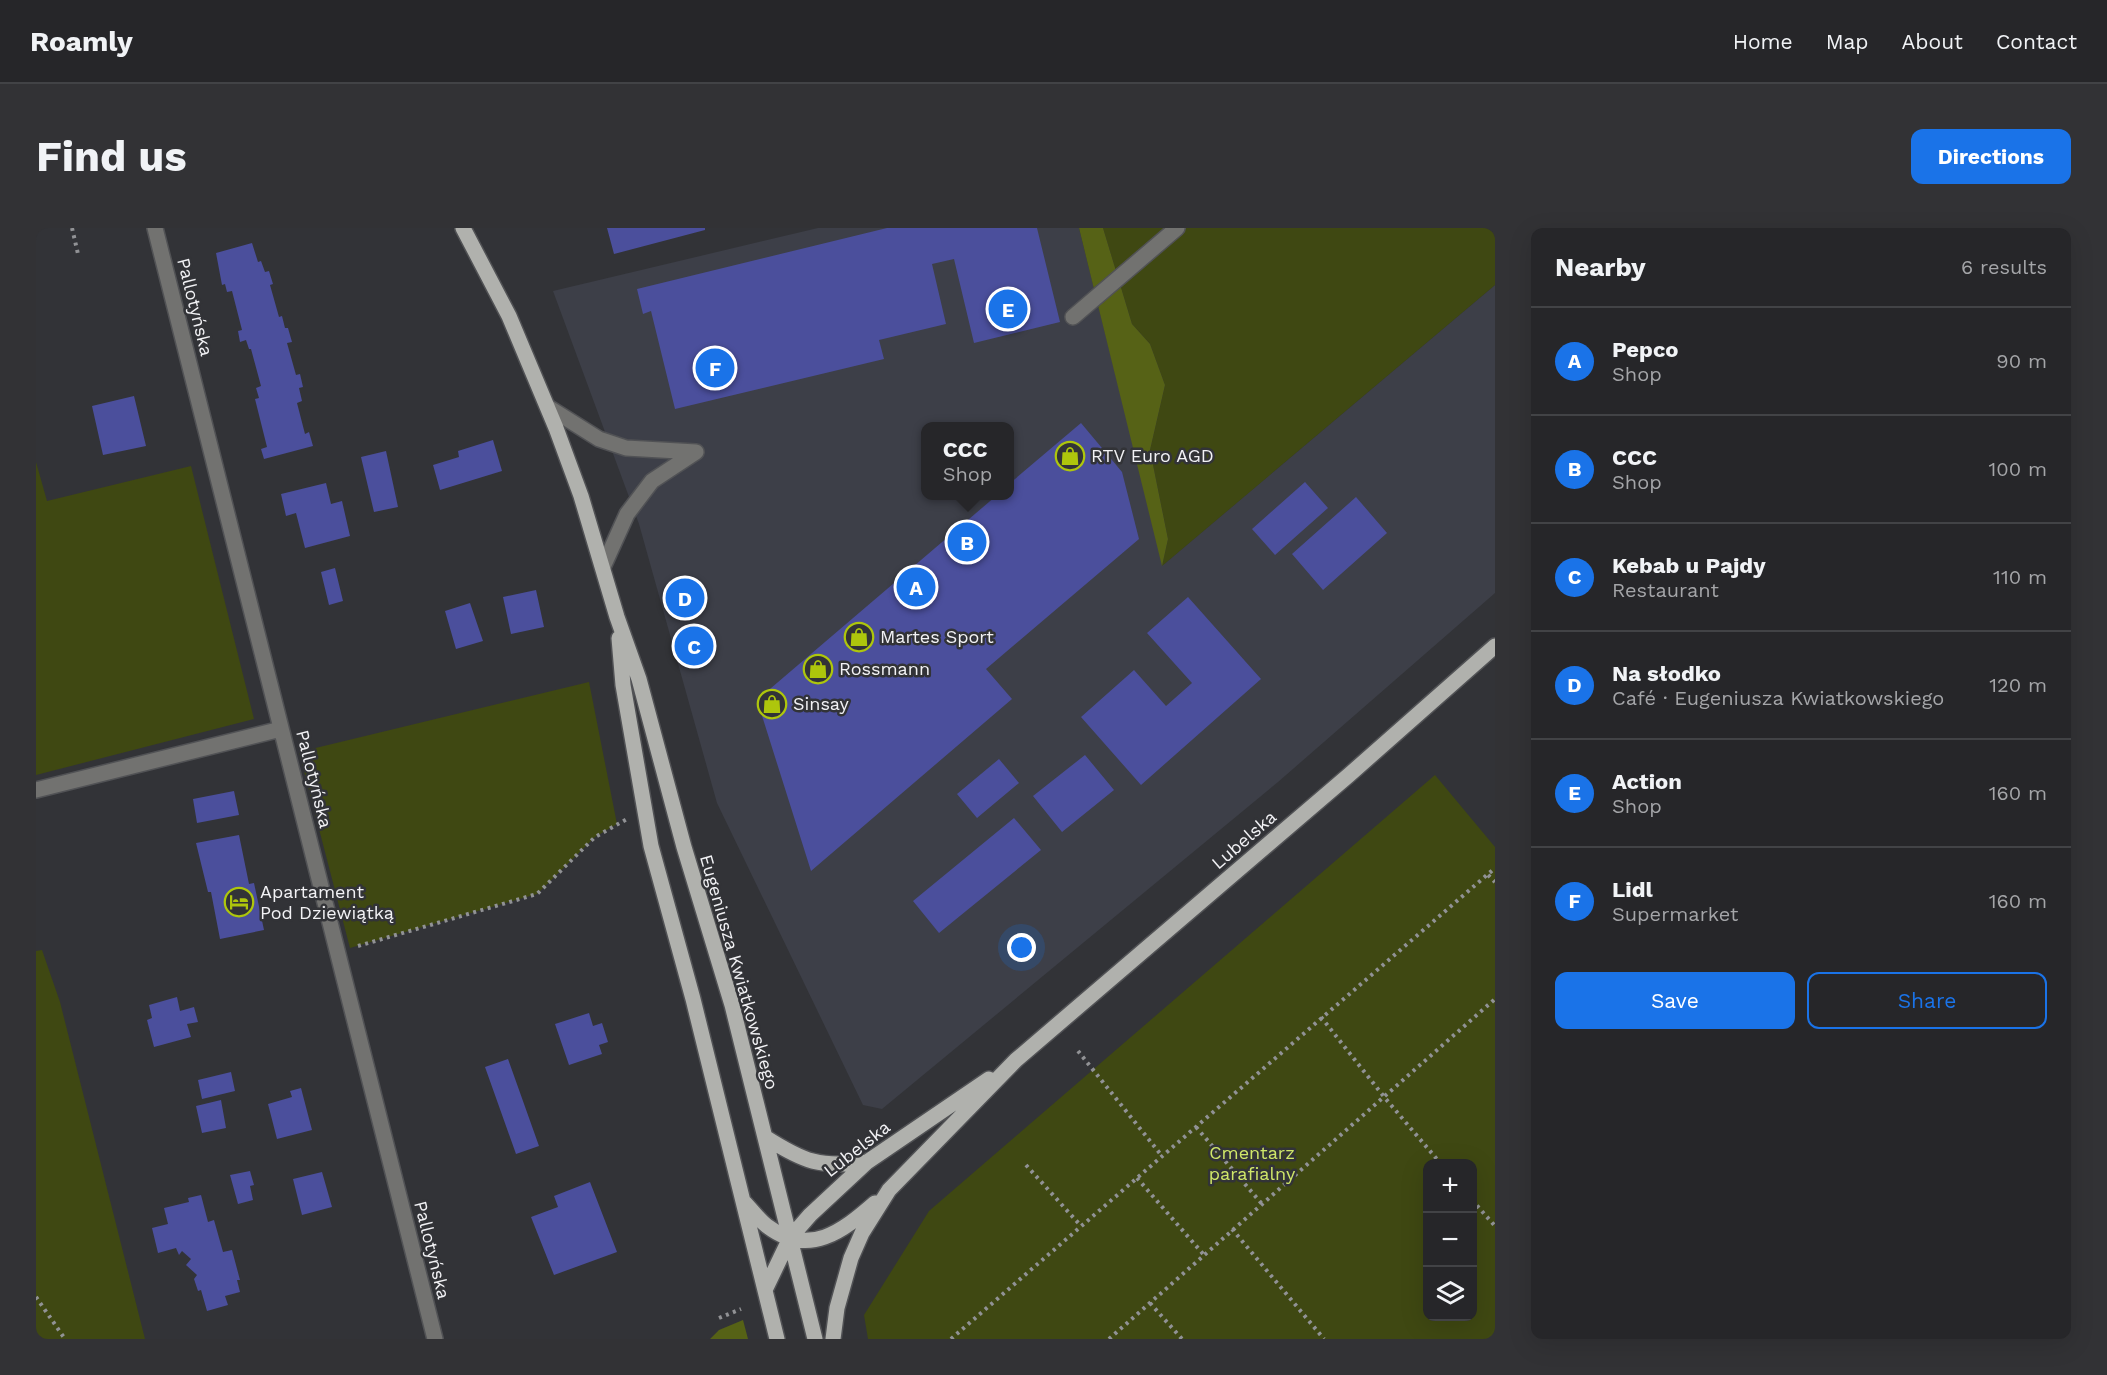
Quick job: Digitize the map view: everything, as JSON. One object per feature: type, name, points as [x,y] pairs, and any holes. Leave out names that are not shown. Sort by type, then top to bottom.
[{"type":"main road","name":"Eugeniusza Kwiatkowskiego","points":[[463,228],[504,306],[548,407],[578,487],[617,618],[639,679],[684,848],[732,1005],[815,1339]]},
{"type":"main road","name":"Eugeniusza Kwiatkowskiego","points":[[617,618],[622,685],[651,846],[693,999],[777,1339]]},
{"type":"main road","name":"Lubelska","points":[[742,1200],[767,1226],[790,1238],[804,1241],[828,1237],[853,1222],[889,1190],[1016,1060],[1349,775],[1495,646]]},
{"type":"main road","name":"Lubelska","points":[[765,1290],[790,1238],[810,1215],[867,1162],[1016,1060]]},
{"type":"main road","points":[[765,1137],[797,1157],[812,1162],[844,1165],[867,1162]]},
{"type":"main road","name":"Lubelska","points":[[833,1339],[837,1308],[851,1258],[862,1233],[889,1190]]},
{"type":"street","name":"Pallotyńska","points":[[155,228],[435,1339]]},
{"type":"street","points":[[1073,317],[1177,228]]},
{"type":"street","points":[[548,407],[599,439],[626,448],[696,452],[652,481],[627,514],[603,567]]},
{"type":"street","points":[[36,790],[281,729]]},
{"type":"path","points":[[72,228],[78,254]]},
{"type":"path","points":[[337,952],[537,894],[595,837],[632,816],[645,813]]},
{"type":"path","points":[[951,1339],[1495,868]]},
{"type":"path","points":[[1488,874],[1495,882]]},
{"type":"path","points":[[1109,1339],[1495,999]]},
{"type":"path","points":[[1322,1017],[1385,1098],[1437,1159]]},
{"type":"path","points":[[1078,1051],[1162,1156]]},
{"type":"path","points":[[1196,1127],[1262,1204]]},
{"type":"path","points":[[1026,1165],[1081,1226]]},
{"type":"path","points":[[1137,1178],[1204,1255]]},
{"type":"path","points":[[1477,1205],[1495,1226]]},
{"type":"path","points":[[1232,1229],[1324,1339]]},
{"type":"path","points":[[36,1298],[65,1339]]},
{"type":"path","points":[[1150,1303],[1182,1339]]},
{"type":"path","points":[[719,1318],[741,1309]]},
{"type":"shaded area","points":[[818,228],[1079,228],[1163,565],[1495,285],[1495,593],[1278,782],[882,1109],[863,1105],[717,803],[639,524],[553,291]]},
{"type":"green space","points":[[1079,228],[1103,228],[1132,324],[1150,344],[1165,385],[1150,450],[1168,539],[1162,566]]},
{"type":"green space","points":[[1103,228],[1495,228],[1495,285],[1162,566],[1168,539],[1150,450],[1165,385],[1150,344],[1132,324]]},
{"type":"green space","points":[[36,462],[47,501],[191,466],[254,719],[36,775]]},
{"type":"green space","points":[[589,682],[617,824],[595,837],[537,894],[350,948],[299,752]]},
{"type":"green space","name":"Cmentarz parafialny","points":[[1435,775],[1495,847],[1495,1339],[868,1339],[864,1315],[929,1211]]},
{"type":"green space","points":[[42,950],[60,1002],[145,1339],[36,1339],[36,951]]},
{"type":"green space","points":[[743,1320],[748,1339],[710,1339],[719,1330]]},
{"type":"building","points":[[607,228],[705,228],[705,230],[614,254]]},
{"type":"building","points":[[887,228],[1037,228],[1060,322],[974,343],[954,259],[932,264],[946,324],[879,340],[884,359],[675,409],[651,311],[643,314],[637,289]]},
{"type":"building","points":[[252,243],[258,262],[261,261],[265,272],[269,271],[273,284],[270,285],[279,317],[282,316],[285,328],[288,328],[292,342],[287,343],[296,375],[300,374],[303,387],[299,388],[302,401],[297,403],[305,434],[309,432],[313,446],[264,459],[261,449],[267,447],[255,399],[259,398],[256,388],[261,386],[251,349],[246,340],[240,342],[238,331],[242,330],[232,291],[227,292],[225,284],[222,285],[216,253]]},
{"type":"building","points":[[134,396],[146,446],[103,455],[92,406]]},
{"type":"building","points":[[1081,423],[1122,472],[1139,539],[986,669],[1012,699],[811,871],[757,700],[991,500],[1014,500],[1014,480]]},
{"type":"building","points":[[493,440],[502,471],[440,490],[433,465],[459,457],[458,451]]},
{"type":"building","points":[[386,451],[398,507],[374,512],[361,457]]},
{"type":"building","points":[[1305,482],[1328,508],[1275,555],[1252,529]]},
{"type":"building","points":[[326,483],[331,504],[342,501],[350,536],[305,548],[296,513],[286,516],[281,494]]},
{"type":"building","points":[[1356,497],[1387,533],[1323,590],[1292,554]]},
{"type":"building","points":[[335,568],[343,601],[329,605],[321,572]]},
{"type":"building","points":[[536,590],[544,627],[511,634],[503,597]]},
{"type":"building","points":[[1188,597],[1261,679],[1141,785],[1081,717],[1134,670],[1166,706],[1192,683],[1147,633]]},
{"type":"building","points":[[470,603],[483,641],[456,649],[445,611]]},
{"type":"building","points":[[1085,755],[1114,790],[1062,832],[1033,796]]},
{"type":"building","points":[[999,759],[1019,783],[977,818],[957,794]]},
{"type":"building","points":[[234,791],[239,815],[197,823],[193,799]]},
{"type":"building","points":[[1014,818],[1041,850],[939,933],[913,901]]},
{"type":"building","points":[[239,835],[249,884],[254,883],[264,930],[220,939],[211,892],[208,892],[196,843]]},
{"type":"building","points":[[177,997],[180,1011],[194,1007],[198,1022],[187,1024],[191,1037],[154,1047],[147,1020],[152,1018],[149,1005]]},
{"type":"building","points":[[589,1013],[593,1026],[602,1023],[608,1042],[599,1045],[602,1054],[569,1065],[555,1024]]},
{"type":"building","points":[[508,1059],[539,1146],[516,1154],[485,1067]]},
{"type":"building","points":[[231,1072],[235,1091],[202,1099],[198,1080]]},
{"type":"building","points":[[301,1088],[312,1130],[277,1139],[268,1104],[292,1097],[290,1091]]},
{"type":"building","points":[[221,1100],[226,1128],[202,1133],[196,1106]]},
{"type":"building","points":[[250,1171],[254,1185],[250,1186],[253,1200],[238,1204],[230,1175]]},
{"type":"building","points":[[322,1172],[332,1207],[302,1215],[293,1179]]},
{"type":"building","points":[[590,1182],[617,1252],[554,1275],[531,1217],[558,1207],[554,1196]]},
{"type":"building","points":[[201,1195],[208,1222],[214,1220],[223,1252],[232,1250],[240,1280],[237,1280],[240,1292],[225,1296],[228,1305],[207,1311],[201,1290],[198,1291],[194,1279],[197,1275],[186,1265],[191,1259],[182,1251],[179,1255],[176,1248],[158,1253],[152,1228],[168,1224],[164,1208],[189,1202],[188,1198]]},
{"type":"place","name":"Action","points":[[1008,309]]},
{"type":"place","name":"Lidl","points":[[715,368]]},
{"type":"place","name":"RTV Euro AGD","points":[[1070,456]]},
{"type":"place","name":"CCC","points":[[967,542]]},
{"type":"place","name":"Pepco","points":[[916,587]]},
{"type":"place","name":"Na słodko","points":[[685,598]]},
{"type":"place","name":"Martes Sport","points":[[859,637]]},
{"type":"place","name":"Kebab u Pajdy","points":[[694,646]]},
{"type":"place","name":"Rossmann","points":[[818,669]]},
{"type":"place","name":"Sinsay","points":[[772,704]]},
{"type":"place","name":"Apartament Pod Dziewiątką","points":[[239,902]]}]
